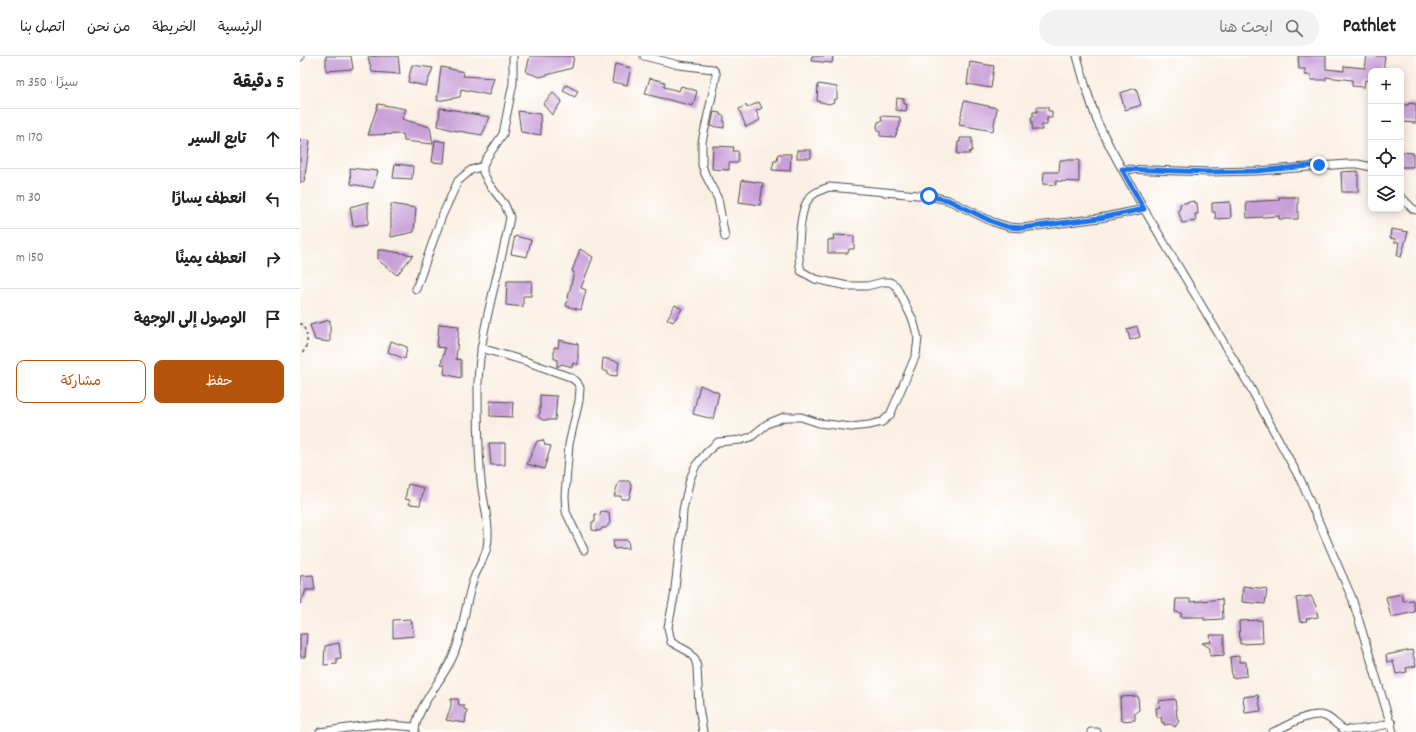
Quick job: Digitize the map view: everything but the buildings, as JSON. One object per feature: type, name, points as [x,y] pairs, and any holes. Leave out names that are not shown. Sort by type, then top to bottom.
[{"type":"street","points":[[320,732],[376,724],[415,730],[424,705],[438,684],[454,655],[474,578],[484,558],[487,547],[488,530],[481,480],[478,427],[478,384],[481,348],[510,217],[505,205],[489,184],[483,172],[483,166],[503,134],[513,83],[513,56]]},
{"type":"street","points":[[644,56],[679,65],[713,69],[716,73],[702,142],[702,165],[718,199],[725,237]]},
{"type":"street","points":[[1077,56],[1097,121],[1122,169],[1144,209],[1249,385],[1301,481],[1352,598],[1394,732]]},
{"type":"street","points":[[1122,169],[1209,172],[1257,171],[1347,164],[1358,164],[1368,166]]},
{"type":"street","points":[[416,289],[442,216],[458,181],[472,170],[483,166]]},
{"type":"street","points":[[703,732],[698,707],[697,667],[695,659],[689,652],[671,642],[668,626],[675,589],[683,510],[690,479],[696,465],[718,442],[741,440],[751,437],[767,424],[784,417],[801,417],[819,423],[851,427],[882,422],[890,415],[916,355],[918,338],[913,320],[896,286],[890,282],[883,282],[867,286],[848,286],[815,279],[801,271],[799,249],[802,211],[808,199],[818,191],[829,187],[929,196],[948,200],[993,222],[1008,227],[1022,228],[1100,218],[1144,209]]},
{"type":"street","points":[[1404,200],[1416,210]]},
{"type":"street","points":[[481,348],[570,377],[577,382],[580,388],[579,401],[570,444],[565,496],[566,512],[584,550]]},
{"type":"street","points":[[1273,732],[1307,717],[1318,715],[1326,716],[1332,719],[1343,730],[1348,732],[1392,723]]},
{"type":"street","points":[[1091,732],[1097,732]]},
{"type":"path","points":[[300,323],[304,327],[307,344],[305,351],[300,356]]},
{"type":"route","points":[[929,196],[948,200],[993,222],[1008,227],[1022,228],[1100,218],[1144,209],[1122,169],[1164,172],[1209,172],[1257,171],[1319,165]]}]
